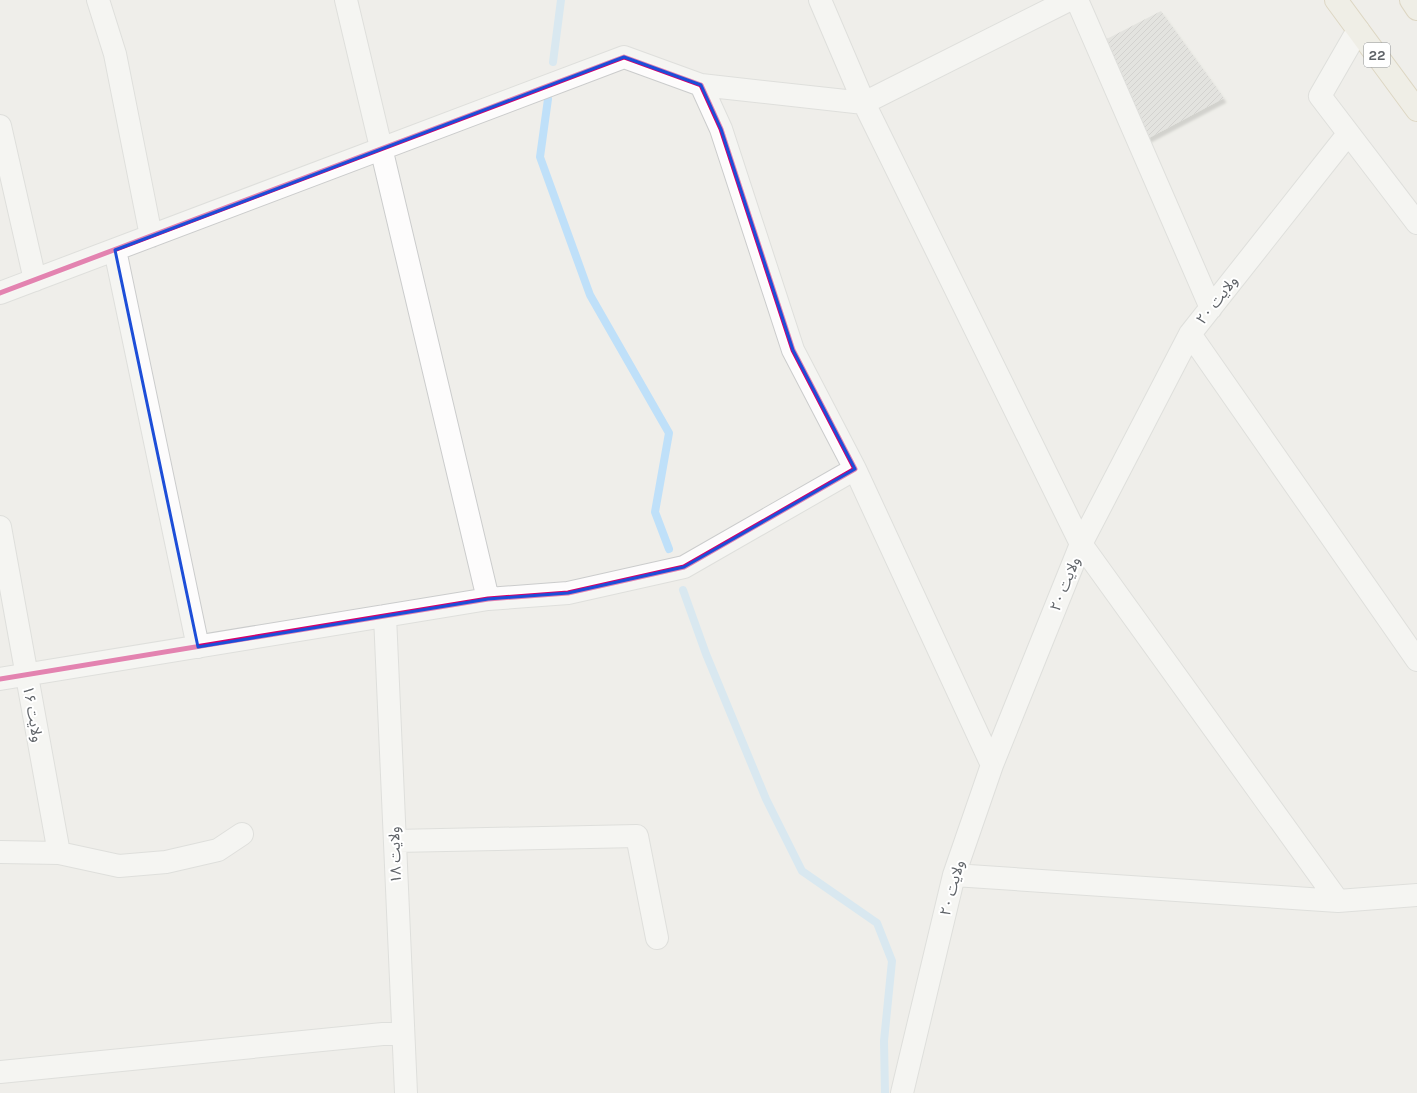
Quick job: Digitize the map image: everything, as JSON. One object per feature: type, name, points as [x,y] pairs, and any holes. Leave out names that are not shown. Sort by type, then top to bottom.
[{"type":"highway","name":"22","points":[[1336,0],[1417,110]]},
{"type":"street","points":[[98,0],[115,54],[151,236]]},
{"type":"street","points":[[346,0],[488,599]]},
{"type":"street","points":[[820,0],[864,103],[1081,544],[1338,901]]},
{"type":"street","points":[[0,294],[624,57],[701,85],[864,103],[1069,0]]},
{"type":"street","points":[[1077,0],[1211,308]]},
{"type":"street","points":[[1358,30],[1320,96],[1417,223]]},
{"type":"street","points":[[701,85],[721,129],[793,350],[855,469],[992,765]]},
{"type":"street","points":[[0,126],[35,280]]},
{"type":"street","name":"ولایت ۲۰","points":[[902,1093],[954,875],[992,765],[1081,544],[1190,334],[1348,134]]},
{"type":"street","points":[[115,250],[198,647]]},
{"type":"street","points":[[1190,334],[1417,660]]},
{"type":"street","points":[[0,679],[488,599],[568,593],[684,567],[855,469]]},
{"type":"street","name":"ولایت ۱۶","points":[[0,528],[59,852]]},
{"type":"street","name":"ولایت ۱۸","points":[[385,616],[406,1093]]},
{"type":"street","points":[[0,852],[59,852],[119,866],[166,862],[218,850],[242,834]]},
{"type":"street","points":[[395,841],[637,836],[657,938]]},
{"type":"street","points":[[954,875],[1338,901],[1417,896]]},
{"type":"street","points":[[0,1072],[403,1032]]},
{"type":"highlighted area","points":[[624,57],[701,85],[721,129],[793,350],[855,469],[684,567],[568,593],[488,599],[198,647],[115,250]]},
{"type":"building","points":[[1161,11],[1224,98],[1143,141],[1099,43]]},
{"type":"waterway","points":[[553,62],[561,0]]},
{"type":"waterway","points":[[548,99],[540,157],[590,295],[669,433],[655,512],[669,549]]},
{"type":"waterway","points":[[683,590],[706,654],[766,799],[802,871],[877,923],[892,961],[884,1041],[885,1093]]},
{"type":"cycle path","points":[[0,293],[624,57],[701,85],[721,129],[793,350],[855,469],[684,567],[568,593],[488,599],[0,679]]}]
